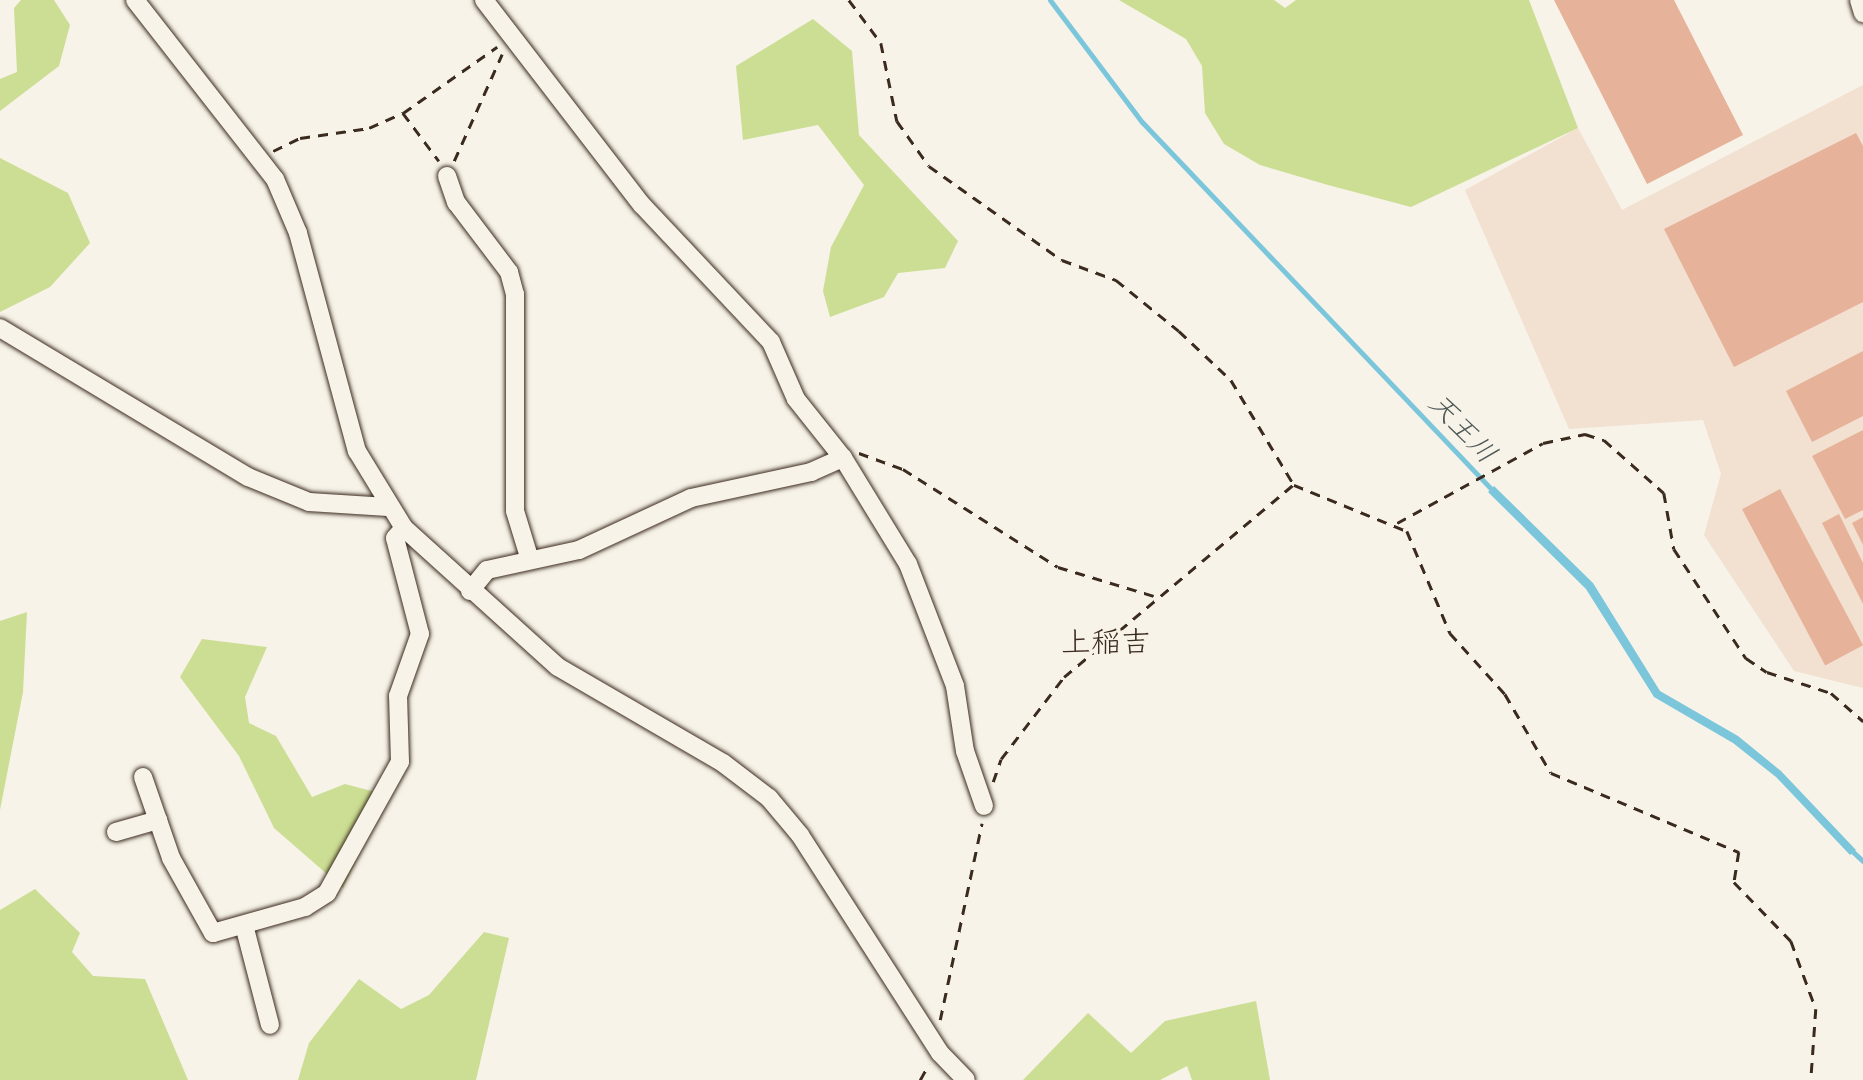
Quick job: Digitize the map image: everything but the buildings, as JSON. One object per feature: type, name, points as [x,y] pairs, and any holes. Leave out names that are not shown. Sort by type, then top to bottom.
[{"type":"street","points":[[135,0],[262,156],[298,233],[346,420],[388,507],[404,528],[558,667],[722,763],[769,798],[800,835],[940,1053],[966,1080]]},
{"type":"street","points":[[484,0],[510,37],[570,104],[642,205],[771,342],[796,399],[843,458],[908,564],[955,686],[965,751],[984,806]]},
{"type":"street","points":[[1859,0],[1863,13]]},
{"type":"street","points":[[447,176],[456,202],[509,272],[514,294],[515,510],[530,560]]},
{"type":"street","points":[[0,328],[248,477],[309,502],[388,507]]},
{"type":"street","points":[[470,591],[487,570],[579,550],[692,498],[811,472],[843,458]]},
{"type":"street","points":[[142,777],[158,820],[213,933],[305,908],[327,892],[394,780],[400,762],[398,696],[420,634],[395,538],[404,528]]},
{"type":"street","points":[[116,832],[158,820]]},
{"type":"street","points":[[244,924],[270,1025]]},
{"type":"path","points":[[849,0],[881,43],[897,121],[929,166],[1062,260],[1116,280],[1180,331],[1231,380],[1294,485],[1407,531],[1450,633],[1505,694],[1551,772],[1739,852],[1734,882],[1791,941],[1816,1010],[1811,1080]]},
{"type":"path","points":[[262,156],[300,138],[369,128],[403,112],[510,37]]},
{"type":"path","points":[[447,176],[510,37]]},
{"type":"path","points":[[403,112],[447,176]]},
{"type":"path","points":[[1395,524],[1543,443],[1584,434],[1630,460],[1664,493],[1674,549],[1746,658],[1768,672],[1831,693],[1863,721]]},
{"type":"path","points":[[843,458],[865,451],[1058,566],[1155,597]]},
{"type":"path","points":[[940,1053],[940,1002],[984,806],[1001,759],[1064,678],[1155,597],[1294,485]]},
{"type":"shaded area","points":[[1863,85],[1863,688],[1794,671],[1704,535],[1721,474],[1703,420],[1569,429],[1465,190],[1578,128],[1622,210]]},
{"type":"green space","points":[[21,0],[54,0],[70,25],[59,66],[0,111],[0,79],[17,72],[14,8]]},
{"type":"green space","points":[[1119,0],[1274,0],[1285,8],[1296,0],[1529,0],[1578,128],[1411,207],[1328,185],[1260,165],[1224,144],[1205,113],[1202,66],[1186,39]]},
{"type":"green space","points":[[813,19],[852,51],[859,135],[958,241],[945,268],[898,273],[884,297],[830,317],[823,291],[831,247],[864,185],[818,125],[743,140],[736,66]]},
{"type":"green space","points":[[0,158],[68,193],[90,243],[50,287],[0,312]]},
{"type":"green space","points":[[27,612],[23,692],[0,810],[0,621]]},
{"type":"green space","points":[[202,639],[267,647],[245,697],[249,723],[276,736],[312,797],[345,784],[387,795],[343,888],[274,828],[239,756],[180,677]]},
{"type":"green space","points":[[35,889],[80,933],[72,952],[93,976],[145,979],[188,1080],[0,1080],[0,910]]},
{"type":"green space","points":[[484,932],[509,938],[476,1080],[298,1080],[309,1043],[359,979],[401,1009],[429,995]]},
{"type":"green space","points":[[1256,1001],[1270,1080],[1192,1080],[1187,1066],[1160,1080],[1023,1080],[1088,1013],[1131,1053],[1165,1021]]},
{"type":"water","points":[[1494,486],[1593,583],[1660,691],[1738,736],[1781,771],[1856,850],[1850,855],[1776,777],[1733,743],[1654,697],[1586,589],[1488,492]]},
{"type":"waterway","name":"天王川","points":[[1050,0],[1142,122],[1495,493]]},
{"type":"waterway","name":"天王川","points":[[1851,850],[1863,861]]},
{"type":"district","name":"上稲吉","points":[[1106,640]]}]
